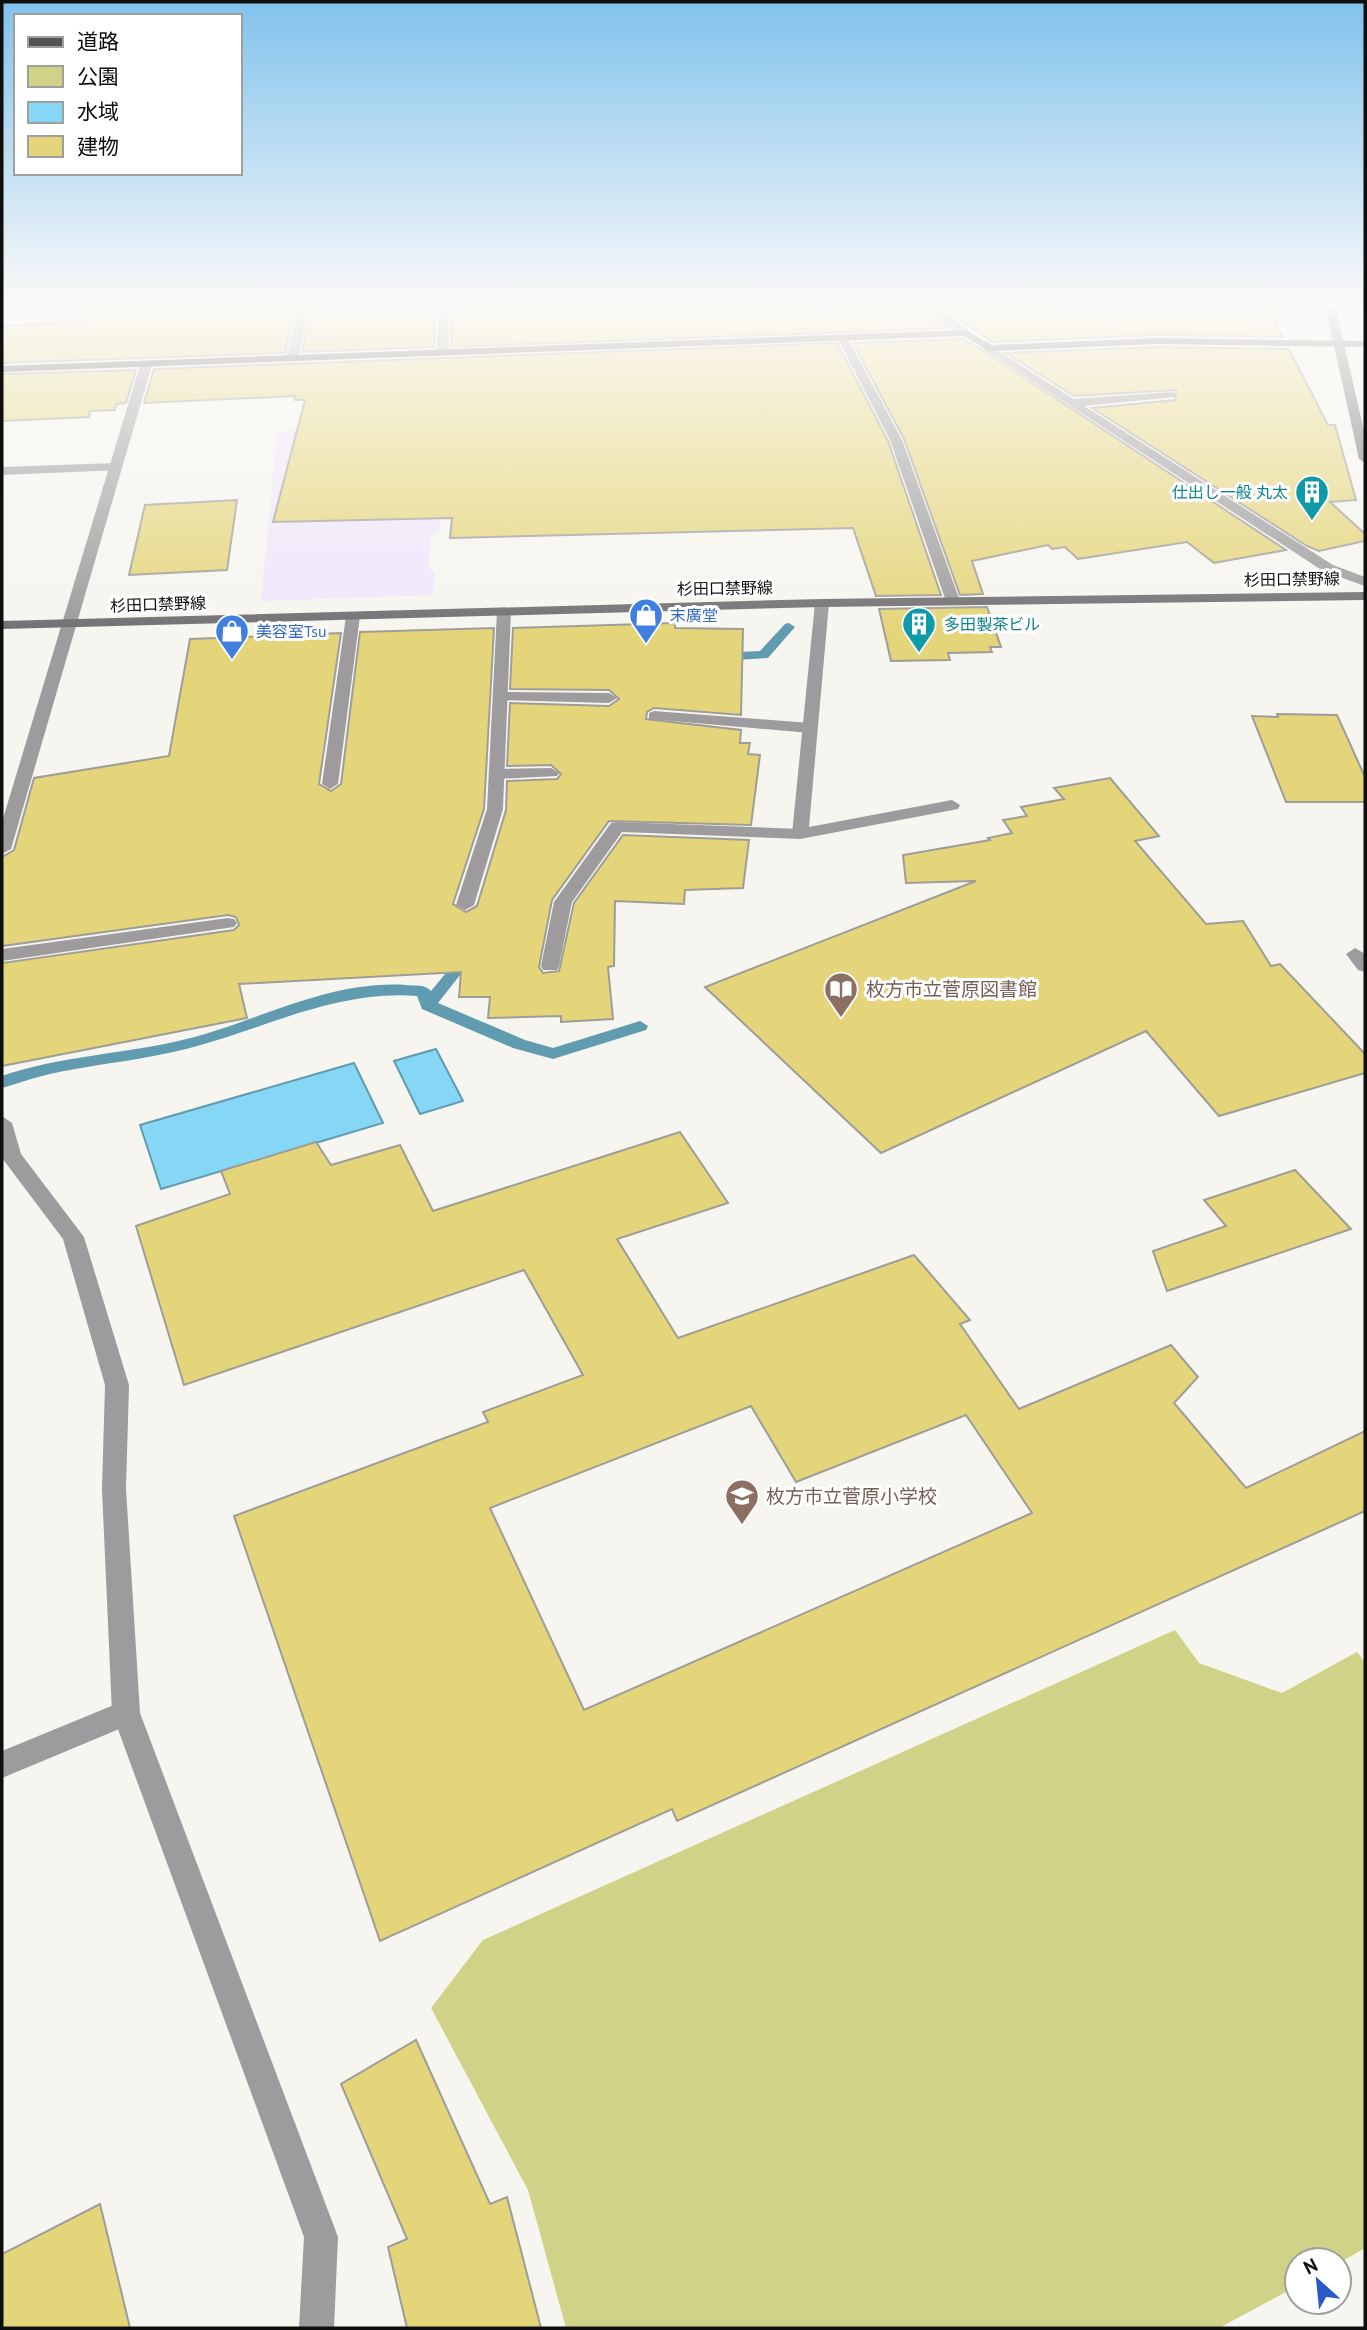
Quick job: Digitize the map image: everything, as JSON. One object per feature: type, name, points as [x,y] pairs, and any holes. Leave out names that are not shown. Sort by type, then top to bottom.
[{"type":"main road","points":[[1354,414],[1365,459]]},
{"type":"main road","name":"杉田口禁野線","points":[[2,625],[822,603],[1365,596]]},
{"type":"street","points":[[2,849],[5,830],[132,414]]},
{"type":"street","points":[[882,414],[896,440],[953,601]]},
{"type":"street","points":[[1090,414],[1328,568],[1365,582]]},
{"type":"street","points":[[2,471],[116,467]]},
{"type":"street","points":[[800,834],[822,603]]},
{"type":"street","points":[[465,905],[495,808],[504,611]]},
{"type":"street","points":[[330,784],[353,616]]},
{"type":"street","points":[[499,697],[609,698]]},
{"type":"street","points":[[654,716],[810,727]]},
{"type":"street","points":[[496,774],[551,773]]},
{"type":"street","points":[[550,966],[563,902],[617,827],[800,834],[952,805]]},
{"type":"street","points":[[2,955],[228,923]]},
{"type":"street","points":[[2,1123],[7,1158],[73,1237],[117,1385],[114,1489],[126,1713],[321,2237],[317,2328]]},
{"type":"street","points":[[2,1765],[126,1713]]},
{"type":"shaded area","points":[[449,420],[440,470],[440,530],[431,536],[429,567],[435,575],[433,595],[261,601],[277,432]]},
{"type":"green space","points":[[1175,1630],[1199,1663],[1282,1693],[1357,1652],[1365,1662],[1365,2248],[1353,2255],[1353,2246],[1283,2246],[1283,2294],[1219,2328],[566,2328],[528,2190],[431,2008],[483,1940]]},
{"type":"water","points":[[436,1049],[463,1101],[420,1114],[394,1061]]},
{"type":"water","points":[[354,1063],[383,1123],[161,1189],[140,1125]]},
{"type":"building","points":[[2,414],[90,414],[89,417],[2,421]]},
{"type":"building","points":[[301,414],[874,414],[888,441],[941,595],[876,596],[853,528],[450,538],[452,518],[273,522]]},
{"type":"building","points":[[891,414],[1079,414],[1286,550],[1214,563],[1187,542],[1078,559],[1065,547],[1052,549],[1048,545],[972,561],[983,594],[960,595],[904,439]]},
{"type":"building","points":[[1101,414],[1322,414],[1328,425],[1335,425],[1356,500],[1330,502],[1365,534],[1365,541],[1319,551],[1307,546]]},
{"type":"building","points":[[237,500],[227,570],[129,575],[145,505]]},
{"type":"building","points":[[987,607],[1001,647],[990,647],[992,652],[948,653],[950,660],[891,661],[879,609]]},
{"type":"building","points":[[675,623],[675,628],[743,629],[741,715],[654,708],[647,712],[646,719],[741,730],[740,743],[750,743],[748,754],[760,755],[751,825],[609,821],[552,900],[539,967],[543,973],[559,971],[574,903],[623,835],[749,840],[743,888],[685,890],[684,904],[615,901],[614,966],[608,967],[613,1019],[561,1022],[561,1016],[488,1018],[490,997],[459,997],[461,972],[239,984],[247,1018],[2,1066],[2,963],[234,930],[239,925],[236,917],[228,915],[2,946],[2,857],[14,850],[34,778],[169,756],[190,639],[341,633],[319,784],[331,791],[341,784],[360,632],[494,628],[484,809],[453,904],[466,912],[477,906],[506,810],[507,781],[557,779],[561,774],[551,765],[507,766],[510,703],[609,706],[619,699],[609,690],[510,689],[513,628]]},
{"type":"building","points":[[1277,714],[1337,715],[1365,777],[1365,802],[1286,802],[1252,716],[1278,717]]},
{"type":"building","points":[[1110,778],[1159,836],[1135,841],[1206,924],[1243,921],[1271,966],[1280,964],[1365,1054],[1365,1073],[1219,1116],[1146,1031],[881,1153],[705,987],[976,881],[906,883],[903,855],[990,840],[988,838],[1012,833],[1003,820],[1027,816],[1021,807],[1064,799],[1054,788]]},
{"type":"building","points":[[680,1132],[728,1203],[617,1239],[678,1338],[914,1255],[970,1320],[960,1324],[1019,1409],[1171,1345],[1198,1377],[1174,1403],[1246,1488],[1365,1431],[1365,1511],[677,1821],[672,1809],[380,1941],[234,1516],[488,1422],[483,1412],[583,1375],[524,1270],[184,1385],[136,1226],[230,1194],[221,1171],[316,1142],[331,1165],[400,1145],[433,1211]],"holes":[[[751,1406],[796,1482],[966,1415],[1032,1513],[584,1710],[490,1508]]]},
{"type":"building","points":[[1295,1170],[1351,1229],[1167,1291],[1153,1251],[1226,1226],[1204,1200]]},
{"type":"building","points":[[416,2040],[490,2204],[507,2197],[541,2328],[407,2328],[388,2247],[407,2239],[341,2084]]},
{"type":"building","points":[[100,2204],[130,2328],[2,2328],[2,2254]]},
{"type":"waterway","points":[[719,657],[764,655],[789,627]]},
{"type":"waterway","points":[[428,1005],[462,963],[467,952]]},
{"type":"waterway","points":[[2,1082],[64,1065],[175,1047],[328,998],[359,992],[391,989],[423,991],[428,1005]]},
{"type":"waterway","points":[[428,1005],[519,1044],[553,1054],[640,1026]]},
{"type":"place","name":"仕出し一般 丸太","points":[[1312,522]]},
{"type":"place","name":"末廣堂","points":[[646,645]]},
{"type":"place","name":"多田製茶ビル","points":[[919,654]]},
{"type":"place","name":"美容室Tsu","points":[[232,661]]},
{"type":"place","name":"枚方市立菅原図書館","points":[[841,1019]]},
{"type":"place","name":"枚方市立菅原小学校","points":[[742,1526]]}]
